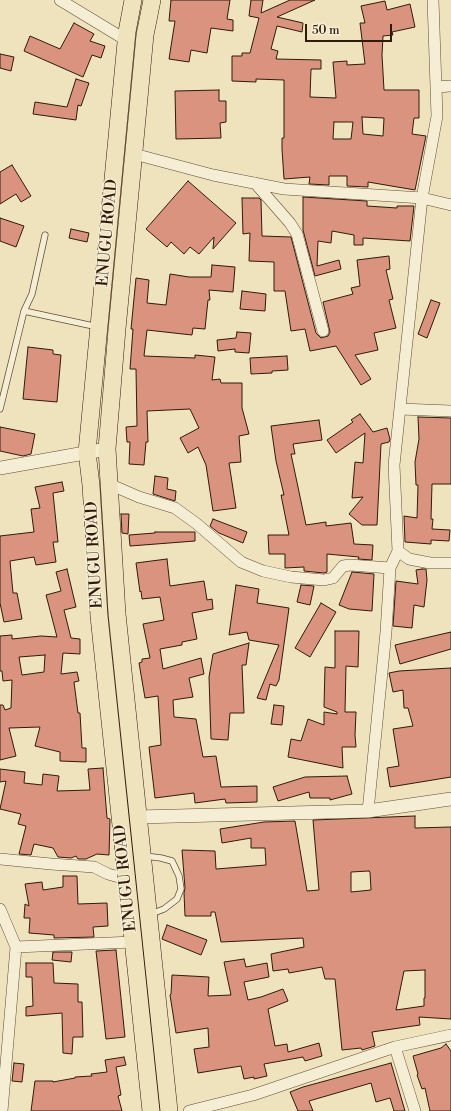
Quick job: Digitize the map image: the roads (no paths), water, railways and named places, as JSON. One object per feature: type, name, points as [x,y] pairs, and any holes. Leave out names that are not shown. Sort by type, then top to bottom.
[{"type":"main road","name":"ENUGU ROAD","points":[[133,0],[126,40],[87,452],[91,485],[99,616],[151,1111]]},
{"type":"main road","points":[[152,0],[145,35],[107,449],[117,614],[169,1111]]},
{"type":"street","points":[[60,0],[126,40]]},
{"type":"street","points":[[368,811],[386,632],[390,568],[398,551],[394,465],[422,198],[437,116],[433,0]]},
{"type":"street","points":[[436,87],[451,86]]},
{"type":"street","points":[[134,154],[213,175],[284,189],[422,198],[451,205]]},
{"type":"street","points":[[255,183],[290,223],[297,234],[323,331]]},
{"type":"street","points":[[400,410],[451,411]]},
{"type":"street","points":[[0,468],[107,449]]},
{"type":"street","points":[[109,484],[139,497],[175,508],[197,524],[241,562],[263,571],[291,577],[324,580],[333,578],[343,566],[350,565],[390,568]]},
{"type":"street","points":[[398,551],[409,559],[430,563],[451,563]]},
{"type":"street","points":[[138,817],[368,811],[451,799]]},
{"type":"street","points":[[0,859],[94,867],[108,874],[126,879]]},
{"type":"street","points":[[0,909],[16,947],[2,1111]]},
{"type":"street","points":[[16,947],[133,942]]},
{"type":"street","points":[[189,1111],[253,1095],[395,1047],[451,1035]]},
{"type":"street","points":[[395,1047],[415,1111]]},
{"type":"lane","points":[[0,409],[24,311],[32,294],[45,235]]},
{"type":"lane","points":[[24,311],[99,327]]},
{"type":"lane","points":[[142,855],[172,861],[179,876],[181,889],[177,898],[164,909],[148,915]]}]
